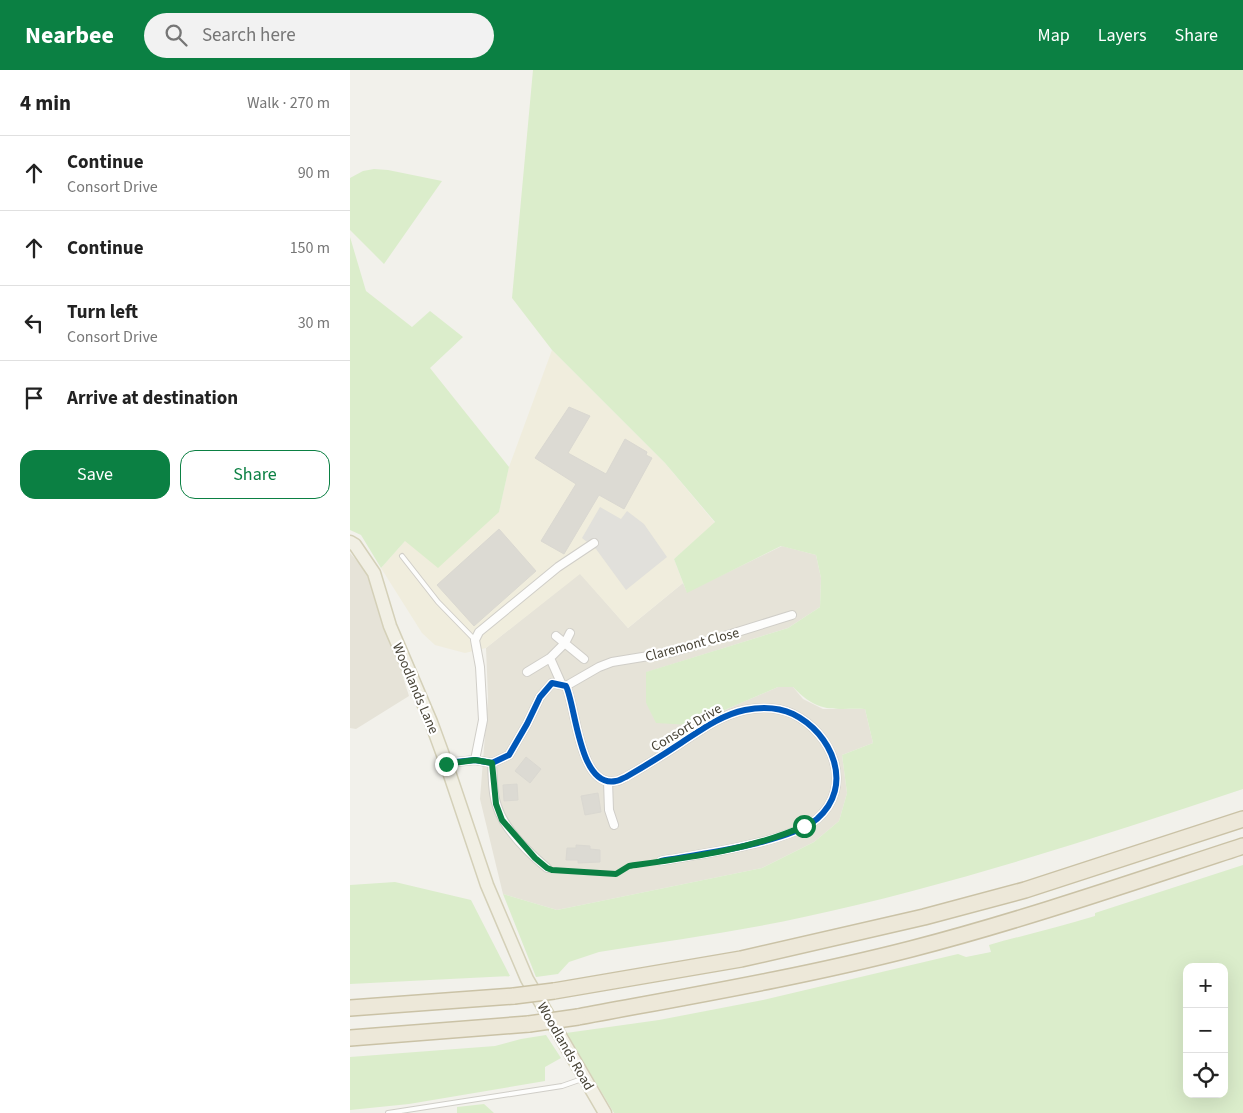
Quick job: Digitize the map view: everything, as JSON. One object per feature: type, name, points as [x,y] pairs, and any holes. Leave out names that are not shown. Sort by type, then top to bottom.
[{"type":"highway","points":[[350,1008],[514,996],[554,991],[741,959],[924,917],[1025,890],[1243,819]]},
{"type":"highway","points":[[350,1038],[529,1024],[746,986],[911,949],[1028,915],[1243,846]]},
{"type":"main road","name":"Woodlands Lane","points":[[350,542],[355,545],[374,573],[390,626],[431,722],[487,886],[527,979]]},
{"type":"main road","name":"Woodlands Road","points":[[527,979],[605,1113]]},
{"type":"street","points":[[475,760],[483,720],[480,667],[475,640],[479,632],[558,567],[594,543]]},
{"type":"street","name":"Claremont Close","points":[[564,685],[612,662],[673,652],[792,615]]},
{"type":"street","points":[[527,672],[550,658],[565,643],[570,633]]},
{"type":"street","points":[[556,636],[584,659]]},
{"type":"street","points":[[550,658],[570,694],[577,733],[584,755],[600,778],[608,781],[609,810],[614,825]]},
{"type":"street","points":[[446,764],[475,760],[492,763],[509,755],[540,697],[552,683],[564,685]]},
{"type":"street","name":"Consort Drive","points":[[608,781],[615,782],[626,777],[709,724],[744,710],[760,708],[779,709],[794,714],[816,730],[825,742],[832,754],[837,772],[836,789],[831,801],[817,818],[804,826],[776,837],[744,846],[661,861]]},
{"type":"street","points":[[492,763],[496,804],[502,820],[535,858],[547,868]]},
{"type":"lane","points":[[402,556],[438,602],[475,640]]},
{"type":"lane","points":[[388,1113],[562,1086],[584,1078]]},
{"type":"path","points":[[547,868],[552,870],[616,874],[629,866],[661,861]]},
{"type":"shaded area","points":[[552,350],[665,463],[715,523],[674,559],[683,583],[628,628],[580,574],[486,648],[465,653],[435,645],[422,633],[381,568],[405,541],[499,512],[509,467]]},
{"type":"shaded area","points":[[600,507],[621,519],[627,511],[644,524],[667,557],[626,590],[596,549],[582,538]]},
{"type":"shaded area","points":[[782,546],[816,555],[821,578],[820,607],[788,628],[647,672],[646,703],[690,725],[778,687],[793,687],[803,699],[823,709],[865,709],[873,743],[842,755],[847,793],[839,821],[814,842],[762,868],[557,910],[503,894],[480,799],[488,697],[486,648],[580,573],[628,628],[683,583],[687,592]]},
{"type":"shaded area","points":[[350,553],[371,577],[409,696],[356,729],[350,728]]},
{"type":"green space","points":[[533,70],[1243,70],[1243,789],[1025,859],[915,890],[778,922],[599,952],[569,962],[558,974],[536,977],[503,894],[557,910],[762,868],[814,842],[839,821],[847,793],[842,755],[873,743],[865,709],[834,709],[818,706],[802,696],[793,687],[778,687],[690,725],[656,723],[646,703],[646,672],[788,628],[820,607],[821,578],[816,555],[781,546],[687,593],[674,559],[715,522],[665,463],[552,350],[512,298]]},
{"type":"green space","points":[[374,169],[442,181],[384,264],[350,230],[350,178],[363,171]]},
{"type":"green space","points":[[350,237],[366,291],[412,327],[430,311],[463,337],[430,368],[509,467],[499,512],[438,568],[405,541],[381,568],[361,535],[350,530]]},
{"type":"green space","points":[[1243,865],[1243,1113],[614,1113],[566,1033],[659,1020],[763,1000],[958,954],[966,957],[991,952],[989,945],[1095,916],[1095,913]]},
{"type":"green space","points":[[395,882],[471,900],[510,976],[350,984],[350,885]]},
{"type":"green space","points":[[546,1035],[561,1058],[545,1067],[545,1081],[409,1104],[350,1110],[350,1057],[495,1046]]},
{"type":"green space","points":[[484,1104],[494,1113],[457,1113],[457,1107]]},
{"type":"building","points":[[569,407],[590,416],[568,453],[606,474],[625,439],[647,452],[646,455],[652,458],[624,509],[599,495],[564,554],[541,541],[576,484],[535,458]]},
{"type":"building","points":[[499,529],[536,571],[474,626],[437,585]]},
{"type":"building","points":[[526,757],[541,769],[530,783],[515,771]]},
{"type":"building","points":[[517,784],[518,800],[504,801],[503,785]]},
{"type":"building","points":[[598,793],[601,812],[585,815],[581,796]]},
{"type":"building","points":[[576,845],[590,846],[590,849],[600,850],[600,862],[578,863],[578,860],[566,860],[567,848],[576,848]]},
{"type":"cycle path","points":[[446,763],[475,760],[492,763],[509,755],[540,697],[552,683],[566,686],[587,760],[594,772],[604,780],[617,781],[626,777],[712,724],[728,715],[745,710],[757,708],[781,710],[793,714],[819,734],[828,747],[834,761],[836,776],[835,791],[828,806],[817,819],[786,835],[765,841],[661,861]]},
{"type":"route","points":[[446,764],[475,760],[492,763],[496,804],[502,820],[535,858],[552,870],[616,874],[629,866],[744,846],[776,837],[804,826]]}]
